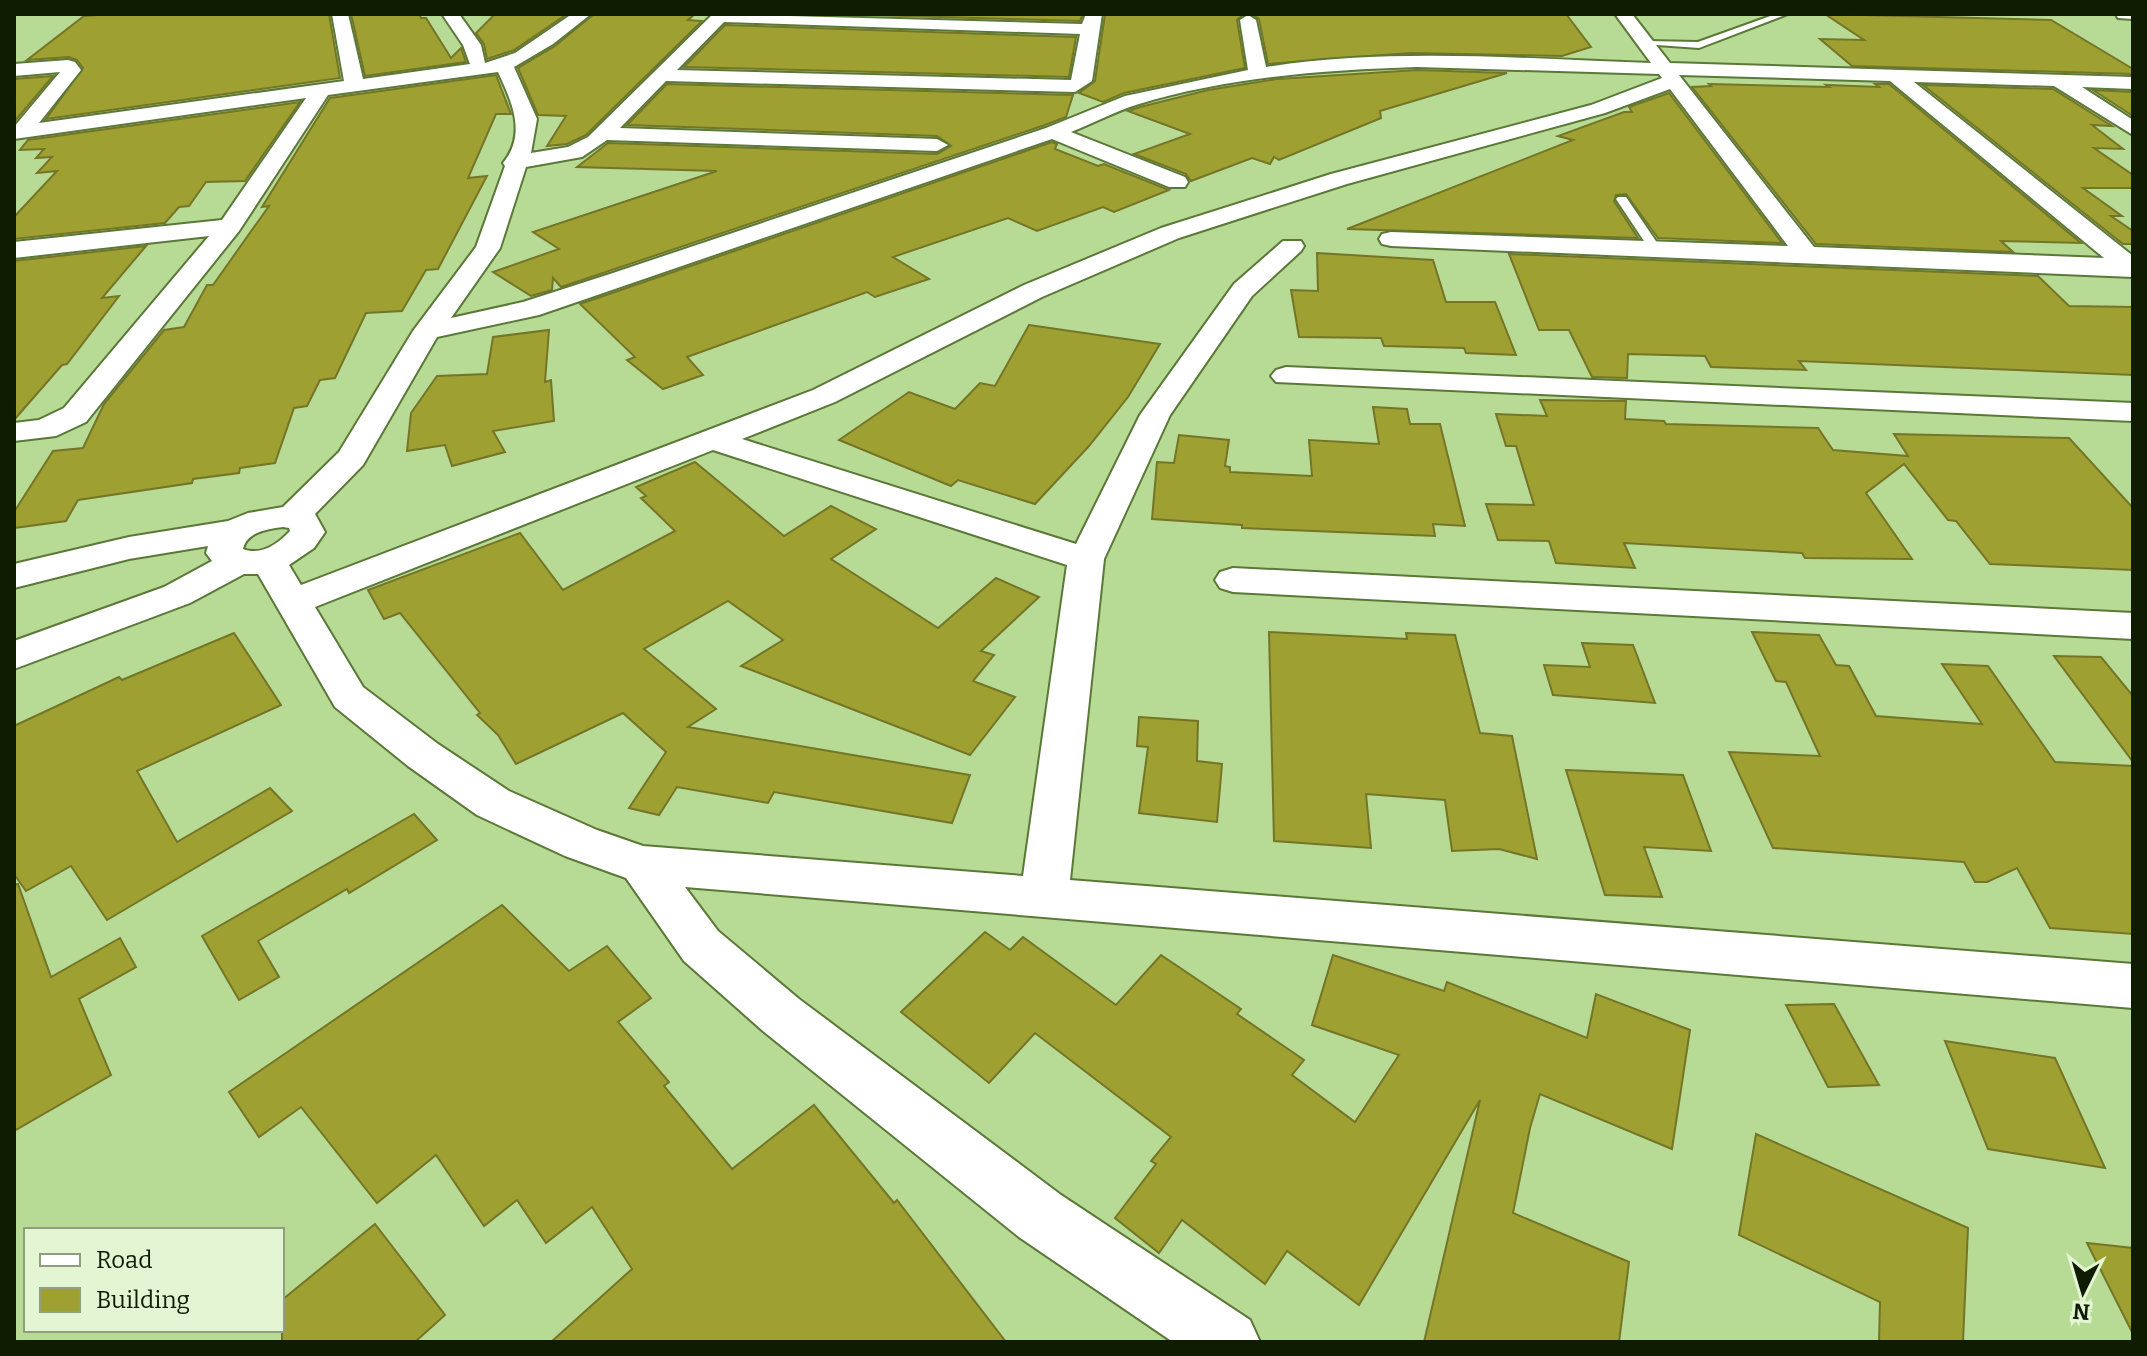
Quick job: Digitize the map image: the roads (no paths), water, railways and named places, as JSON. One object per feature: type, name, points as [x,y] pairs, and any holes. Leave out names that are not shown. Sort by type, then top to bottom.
[{"type":"street","points":[[340,14],[354,83]]},
{"type":"street","points":[[14,576],[129,548],[248,551],[295,548],[303,540],[308,532],[307,525],[292,517],[352,458],[427,331],[488,248],[514,163],[526,136],[527,119],[450,14]]},
{"type":"street","points":[[17,132],[489,64],[533,50],[583,14]]},
{"type":"street","points":[[1623,14],[1806,254]]},
{"type":"street","points":[[2124,14],[2133,14]]},
{"type":"street","points":[[514,163],[574,152],[603,134],[660,75],[722,15],[1092,21],[1082,81],[1075,86],[660,75]]},
{"type":"street","points":[[1248,20],[1258,74]]},
{"type":"street","points":[[427,331],[529,309],[604,285],[1053,132],[1132,100],[1258,74],[1364,62],[1668,74],[1894,75],[2133,83]]},
{"type":"street","points":[[14,70],[68,66],[72,70],[17,132]]},
{"type":"street","points":[[291,603],[824,396],[1033,291],[1170,233],[1339,179],[1598,109],[1668,74]]},
{"type":"street","points":[[1894,75],[2132,268]]},
{"type":"street","points":[[2059,81],[2133,129]]},
{"type":"street","points":[[14,432],[45,429],[75,415],[230,226],[323,88]]},
{"type":"street","points":[[1053,132],[1177,182]]},
{"type":"street","points":[[603,134],[937,145]]},
{"type":"street","points":[[14,250],[230,226]]},
{"type":"street","points":[[1391,239],[2132,268]]},
{"type":"street","points":[[1044,899],[1086,559],[1155,415],[1243,290],[1292,246]]},
{"type":"street","points":[[1286,376],[2133,412]]},
{"type":"street","points":[[714,440],[1086,559]]},
{"type":"street","points":[[248,551],[291,603],[349,697],[423,755],[493,803],[581,843],[642,865],[2133,986]]},
{"type":"street","points":[[14,656],[177,595],[248,551]]},
{"type":"street","points":[[1233,580],[2133,626]]},
{"type":"street","points":[[642,865],[701,946],[781,1015],[1040,1216],[1228,1342]]},
{"type":"lane","points":[[1647,44],[1699,45],[1784,14]]},
{"type":"lane","points":[[1622,199],[1656,250]]}]
